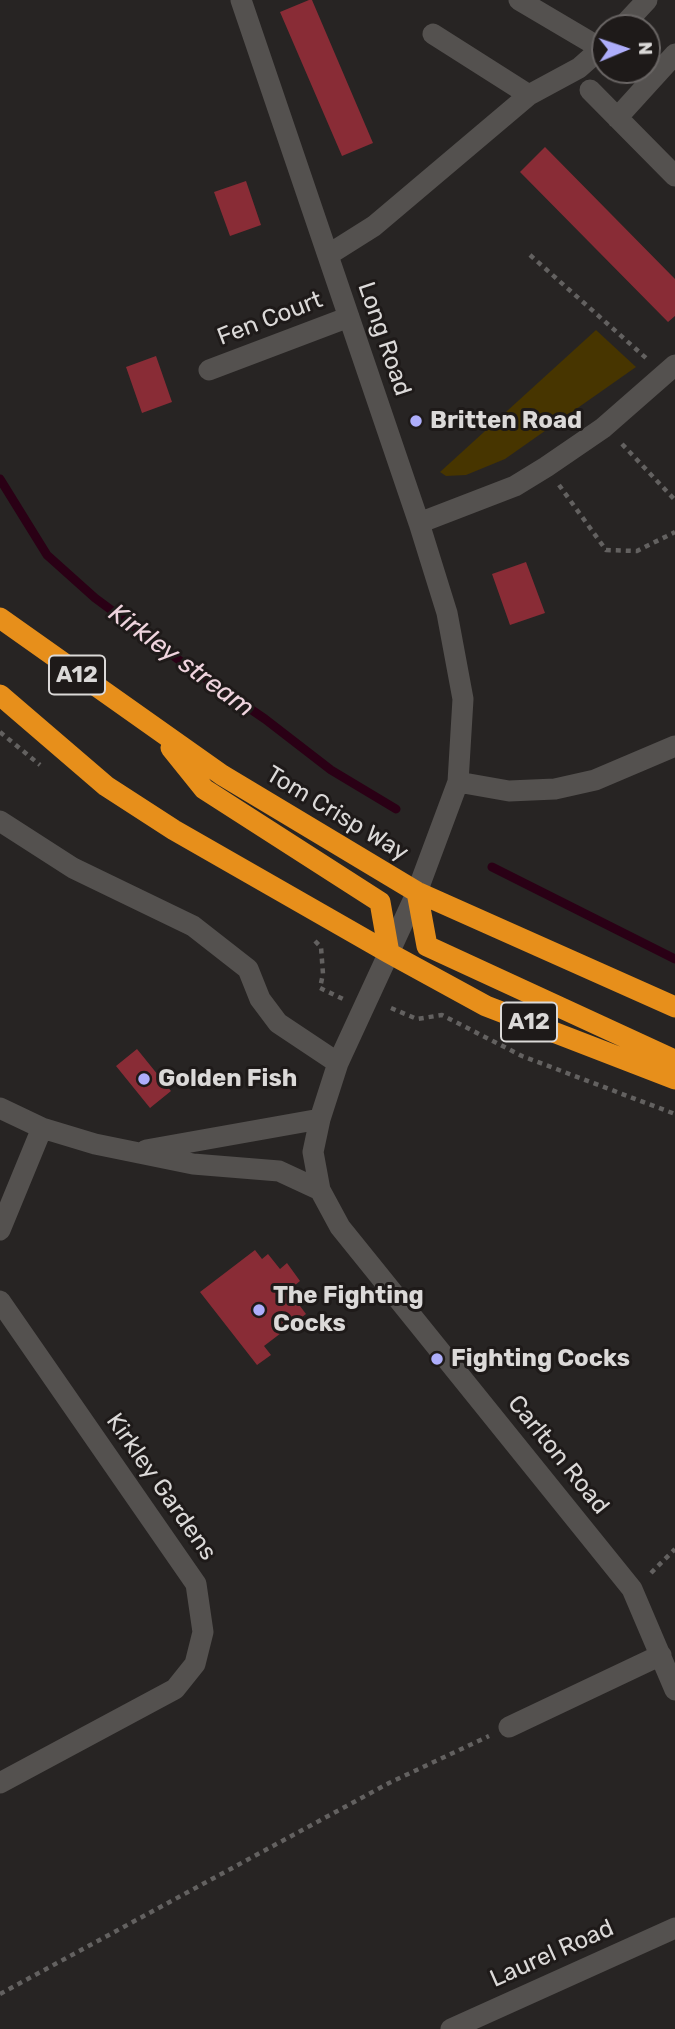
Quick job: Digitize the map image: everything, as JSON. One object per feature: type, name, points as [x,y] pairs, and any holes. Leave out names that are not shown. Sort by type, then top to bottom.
[{"type":"highway","name":"Tom Crisp Way","points":[[0,618],[222,775],[417,892],[675,1007]]},
{"type":"highway","name":"A12","points":[[0,695],[106,786],[174,830],[389,953],[486,1006],[675,1079]]},
{"type":"highway","points":[[156,729],[204,789],[380,902],[389,953]]},
{"type":"highway","points":[[417,892],[427,946],[675,1062]]},
{"type":"street","name":"Long Road","points":[[241,0],[419,523],[447,613],[463,699],[458,782],[417,892],[389,953]]},
{"type":"street","points":[[519,0],[591,40]]},
{"type":"street","points":[[634,14],[647,0]]},
{"type":"street","points":[[433,34],[529,95]]},
{"type":"street","points":[[617,118],[675,54]]},
{"type":"street","points":[[328,255],[374,226],[529,95],[579,68],[591,58]]},
{"type":"street","points":[[590,90],[675,176]]},
{"type":"street","name":"Fen Court","points":[[209,370],[349,317]]},
{"type":"street","points":[[419,523],[515,486],[603,428],[669,370]]},
{"type":"street","points":[[458,782],[509,791],[555,789],[595,780],[675,746]]},
{"type":"street","points":[[0,821],[73,868],[193,926],[248,969],[260,999],[278,1023],[338,1063]]},
{"type":"street","name":"Carlton Road","points":[[389,953],[338,1063],[320,1119],[313,1152],[320,1190],[340,1227],[632,1590],[675,1690]]},
{"type":"street","points":[[0,1108],[42,1128],[95,1144],[193,1164],[279,1171],[320,1190]]},
{"type":"street","points":[[130,1152],[320,1119]]},
{"type":"street","points":[[0,1230],[42,1128]]},
{"type":"street","name":"Kirkley Gardens","points":[[0,1301],[196,1584],[203,1632],[195,1664],[175,1689],[0,1783]]},
{"type":"street","points":[[509,1727],[661,1655]]},
{"type":"street","name":"Laurel Road","points":[[451,2029],[675,1928]]},
{"type":"path","points":[[530,255],[623,336],[669,370]]},
{"type":"path","points":[[621,443],[675,500]]},
{"type":"path","points":[[546,467],[606,550],[637,551],[675,532]]},
{"type":"path","points":[[417,1018],[442,1015],[522,1056],[675,1114]]},
{"type":"path","points":[[632,1590],[675,1549]]},
{"type":"path","points":[[0,1994],[389,1783],[509,1727]]},
{"type":"shaded area","points":[[596,330],[636,367],[505,459],[466,475],[446,476],[440,472]]},
{"type":"building","points":[[312,0],[373,143],[342,156],[280,12]]},
{"type":"building","points":[[545,147],[675,279],[675,316],[668,322],[520,172]]},
{"type":"building","points":[[246,181],[261,225],[230,236],[214,192]]},
{"type":"building","points":[[156,356],[172,402],[142,413],[126,367]]},
{"type":"building","points":[[526,562],[545,613],[510,625],[492,574]]},
{"type":"building","name":"Golden Fish","points":[[137,1049],[171,1091],[150,1108],[116,1066]]},
{"type":"building","name":"The Fighting Cocks","points":[[255,1250],[262,1259],[268,1254],[280,1269],[287,1263],[300,1281],[294,1286],[307,1302],[300,1306],[306,1314],[264,1346],[271,1355],[257,1365],[200,1292]]},
{"type":"waterway","name":"Kirkley stream","points":[[0,479],[47,555],[95,598],[265,719],[331,770],[396,809]]},
{"type":"waterway","name":"Kirkley stream","points":[[492,867],[675,959]]},
{"type":"place","name":"Britten Road","points":[[416,421]]},
{"type":"place","name":"Golden Fish","points":[[144,1079]]},
{"type":"place","name":"The Fighting Cocks","points":[[259,1310]]},
{"type":"place","name":"Fighting Cocks","points":[[437,1359]]}]
